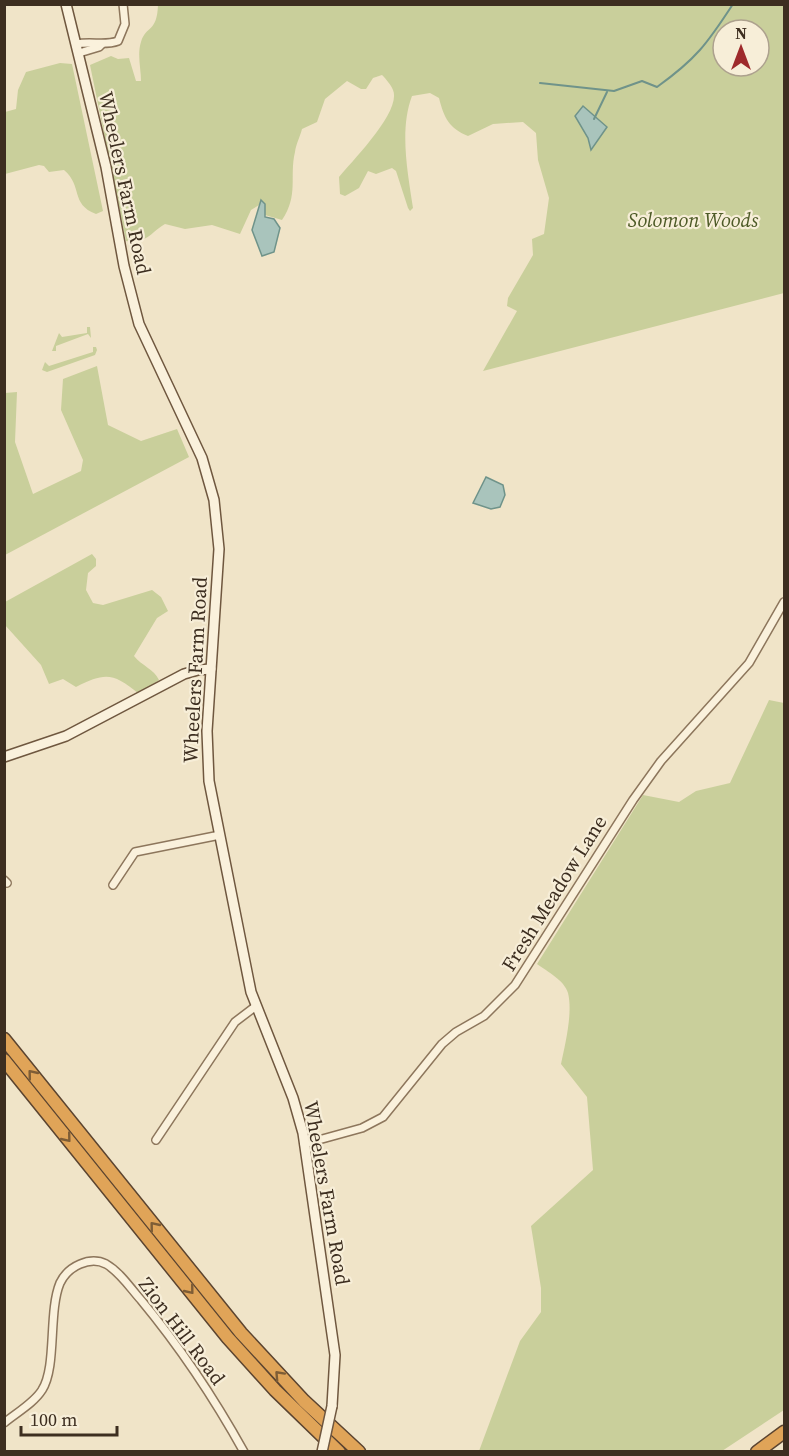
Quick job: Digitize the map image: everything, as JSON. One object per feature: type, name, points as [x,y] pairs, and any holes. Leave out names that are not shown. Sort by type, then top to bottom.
[{"type":"highway","points":[[4,1039],[256,1350],[304,1401],[359,1452]]},
{"type":"highway","points":[[4,1060],[228,1338],[275,1390],[339,1452]]},
{"type":"highway","points":[[757,1452],[784,1432]]},
{"type":"main road","name":"Wheelers Farm Road","points":[[66,4],[106,167],[124,266],[139,324],[200,452],[214,500],[219,549],[207,760],[255,1006],[293,1098],[304,1144],[335,1355],[332,1406],[322,1452]]},
{"type":"main road","points":[[4,757],[66,736],[184,674],[211,669]]},
{"type":"street","points":[[77,48],[119,40],[125,24],[123,4]]},
{"type":"street","name":"Fresh Meadow Lane","points":[[304,1144],[362,1128],[383,1117],[442,1044],[456,1032],[484,1016],[515,986],[633,800],[661,761],[749,663],[784,602]]},
{"type":"street","points":[[113,885],[135,852],[220,835]]},
{"type":"street","points":[[156,1140],[235,1022],[255,1006]]},
{"type":"street","name":"Zion Hill Road","points":[[4,1423],[41,1393],[46,1383],[51,1329],[60,1282],[76,1266],[98,1262],[111,1268],[126,1282],[174,1340],[244,1452]]},
{"type":"green space","name":"Solomon Woods","points":[[158,5],[784,5],[784,293],[483,371],[517,311],[507,306],[508,298],[533,255],[532,239],[544,234],[549,198],[538,160],[536,133],[523,122],[493,124],[468,136],[456,130],[448,122],[439,98],[430,93],[412,96],[405,137],[413,208],[410,211],[408,208],[396,171],[392,168],[376,174],[368,171],[359,188],[345,196],[340,194],[339,177],[383,123],[394,99],[392,88],[382,75],[373,78],[366,89],[361,89],[347,81],[325,99],[317,122],[302,129],[293,161],[292,194],[282,220],[265,215],[259,205],[251,210],[240,234],[212,225],[185,229],[165,224],[144,239],[126,241],[90,65],[111,56],[118,59],[129,58],[136,81],[141,81],[140,47],[143,37],[156,20]]},
{"type":"green space","points":[[60,63],[72,64],[103,211],[96,214],[88,210],[79,200],[70,176],[64,170],[49,172],[44,166],[39,165],[5,174],[5,112],[16,109],[18,90],[26,72]]},
{"type":"green space","points":[[87,327],[90,327],[91,338],[88,334],[56,346],[56,351],[52,351],[59,333],[62,337],[87,333]]},
{"type":"green space","points":[[93,347],[97,350],[95,355],[47,372],[42,370],[45,362],[49,366],[93,352]]},
{"type":"green space","points":[[97,366],[108,425],[141,441],[177,429],[189,457],[5,555],[5,393],[17,392],[15,442],[33,494],[81,471],[83,460],[61,410],[63,379]]},
{"type":"green space","points":[[92,554],[96,559],[96,566],[88,573],[86,590],[93,603],[103,605],[152,590],[161,597],[168,611],[157,618],[134,656],[159,680],[139,694],[122,682],[109,677],[95,679],[76,687],[63,679],[49,684],[41,665],[5,625],[5,602]]},
{"type":"green space","points":[[769,700],[784,703],[784,1410],[722,1451],[479,1451],[520,1341],[541,1312],[541,1288],[531,1226],[593,1170],[587,1097],[561,1064],[569,1019],[568,993],[559,980],[537,964],[643,795],[679,802],[696,791],[730,783]]},
{"type":"water","points":[[583,106],[607,127],[591,150],[588,138],[575,116]]},
{"type":"water","points":[[261,200],[265,204],[265,217],[274,219],[280,228],[274,252],[262,256],[252,230]]},
{"type":"water","points":[[486,477],[503,485],[505,495],[500,507],[491,509],[473,503]]},
{"type":"waterway","points":[[540,83],[614,91],[642,81],[657,87],[682,68],[700,50],[733,4]]},
{"type":"waterway","points":[[594,119],[607,92]]}]
